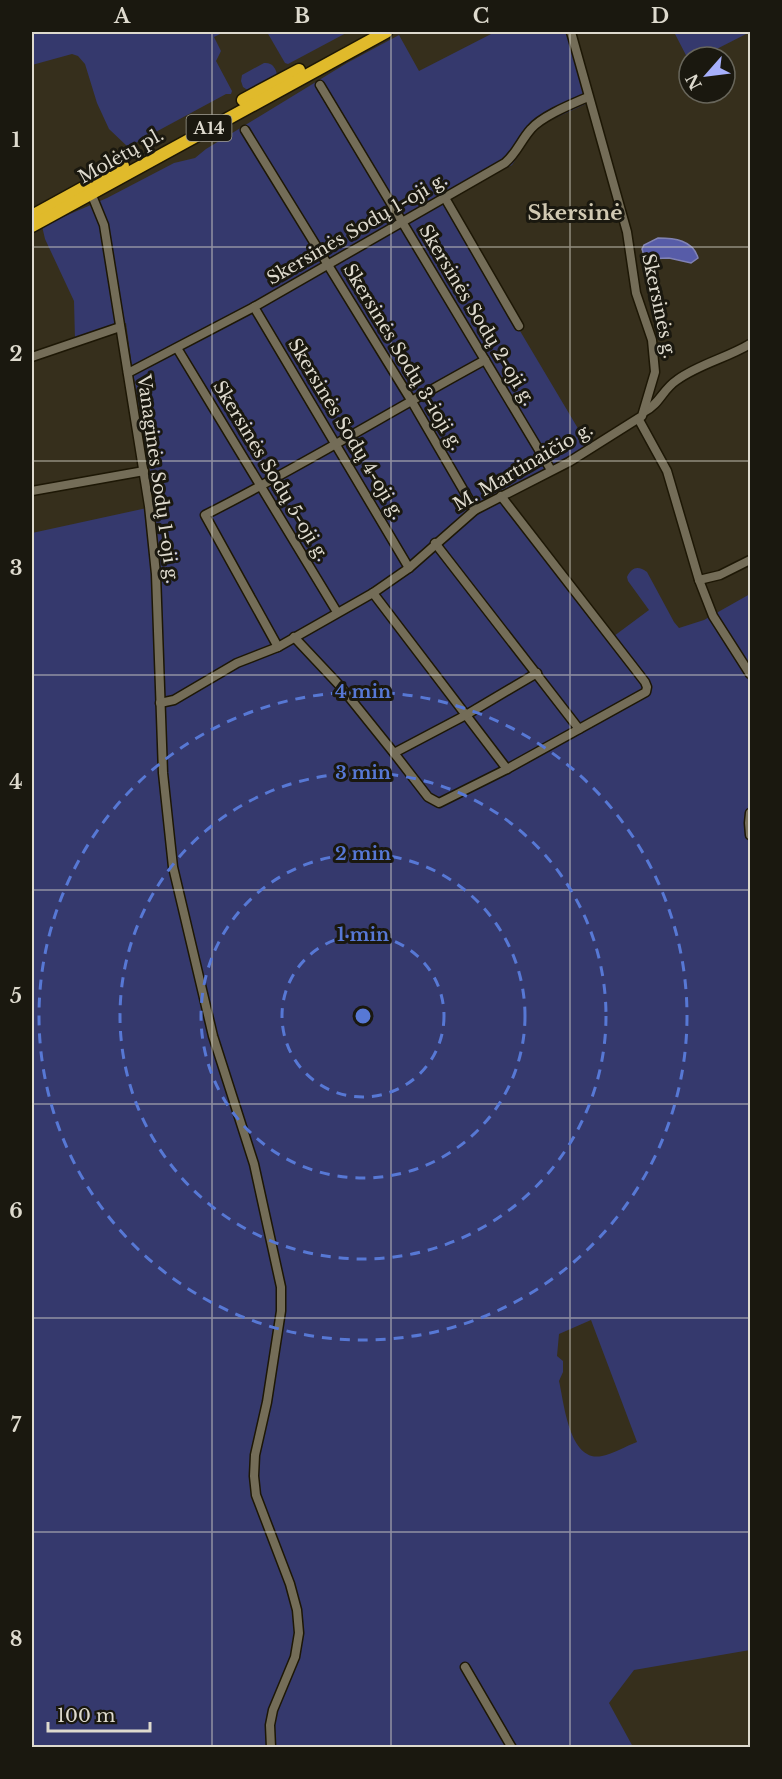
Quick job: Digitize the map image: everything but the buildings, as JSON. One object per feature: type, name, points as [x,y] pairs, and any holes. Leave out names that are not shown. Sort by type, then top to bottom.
[{"type":"highway","name":"Molėtų pl.","points":[[32,216],[369,32]]},
{"type":"highway","name":"Molėtų pl.","points":[[32,225],[386,32]]},
{"type":"street","name":"Skersinės g.","points":[[571,32],[627,232],[636,293],[655,356],[654,381],[641,416]]},
{"type":"street","name":"Skersinės Sodų 2-oji g.","points":[[320,85],[551,470]]},
{"type":"street","name":"Skersinės Sodų 1-oji g.","points":[[128,373],[254,308],[402,224],[513,157],[524,137],[536,124],[588,97]]},
{"type":"street","name":"Skersinės Sodų 3-ioji g.","points":[[245,130],[411,400],[475,510]]},
{"type":"street","name":"Vanaginės Sodų 1-oji g.","points":[[91,193],[104,225],[144,471],[156,574],[163,772],[173,867],[213,1036],[254,1164],[282,1287],[282,1311],[267,1402],[255,1455],[254,1476],[256,1495],[292,1592],[297,1610],[299,1633],[295,1657],[273,1710],[270,1725],[271,1748]]},
{"type":"street","points":[[445,198],[519,326]]},
{"type":"street","name":"Skersinės Sodų 4-oji g.","points":[[254,308],[409,568]]},
{"type":"street","points":[[32,357],[120,327]]},
{"type":"street","name":"M. Martinaičio g.","points":[[160,703],[174,700],[237,663],[278,647],[374,593],[409,568],[475,510],[551,470],[641,416],[657,405],[663,393],[678,379],[750,344]]},
{"type":"street","name":"Skersinės Sodų 5-oji g.","points":[[177,348],[337,612]]},
{"type":"street","points":[[278,647],[205,516],[485,360]]},
{"type":"street","points":[[641,416],[667,471],[699,580],[713,616],[750,674]]},
{"type":"street","points":[[32,491],[144,471]]},
{"type":"street","points":[[294,637],[341,687],[428,797],[439,803],[507,769],[646,692],[647,687],[608,634],[501,496]]},
{"type":"street","points":[[435,543],[579,729]]},
{"type":"street","points":[[699,580],[720,575],[750,560]]},
{"type":"street","points":[[374,593],[507,769]]},
{"type":"street","points":[[394,753],[466,715],[537,673]]},
{"type":"street","points":[[750,813],[750,835]]},
{"type":"street","points":[[465,1667],[512,1748]]},
{"type":"shaded area","points":[[32,32],[224,32],[214,37],[221,51],[216,61],[232,91],[231,94],[226,94],[128,147],[109,129],[97,103],[85,64],[78,56],[72,54],[32,65]]},
{"type":"shaded area","points":[[267,32],[348,32],[288,64],[285,63]]},
{"type":"shaded area","points":[[495,32],[568,32],[588,103],[538,126],[512,165],[444,203],[589,447],[503,492],[614,636],[649,610],[628,581],[629,573],[636,568],[647,572],[679,628],[704,620],[750,594],[750,1650],[634,1670],[609,1703],[633,1747],[32,1747],[32,533],[156,506],[126,323],[75,340],[74,301],[45,239],[42,226],[107,198],[174,163],[195,158],[206,149],[347,63],[399,35],[419,71]],"holes":[[[591,1320],[637,1442],[611,1454],[591,1456],[575,1441],[566,1416],[559,1381],[563,1372],[563,1361],[557,1356],[559,1334]]]},
{"type":"shaded area","points":[[674,32],[750,32],[725,45],[681,45]]},
{"type":"shaded area","points":[[264,63],[273,66],[277,75],[249,91],[243,87],[242,75]]},
{"type":"shaded area","points":[[658,238],[682,241],[692,247],[698,258],[691,263],[669,258],[645,259],[642,249],[644,245]]},
{"type":"district","name":"Skersinė","points":[[575,213]]}]
